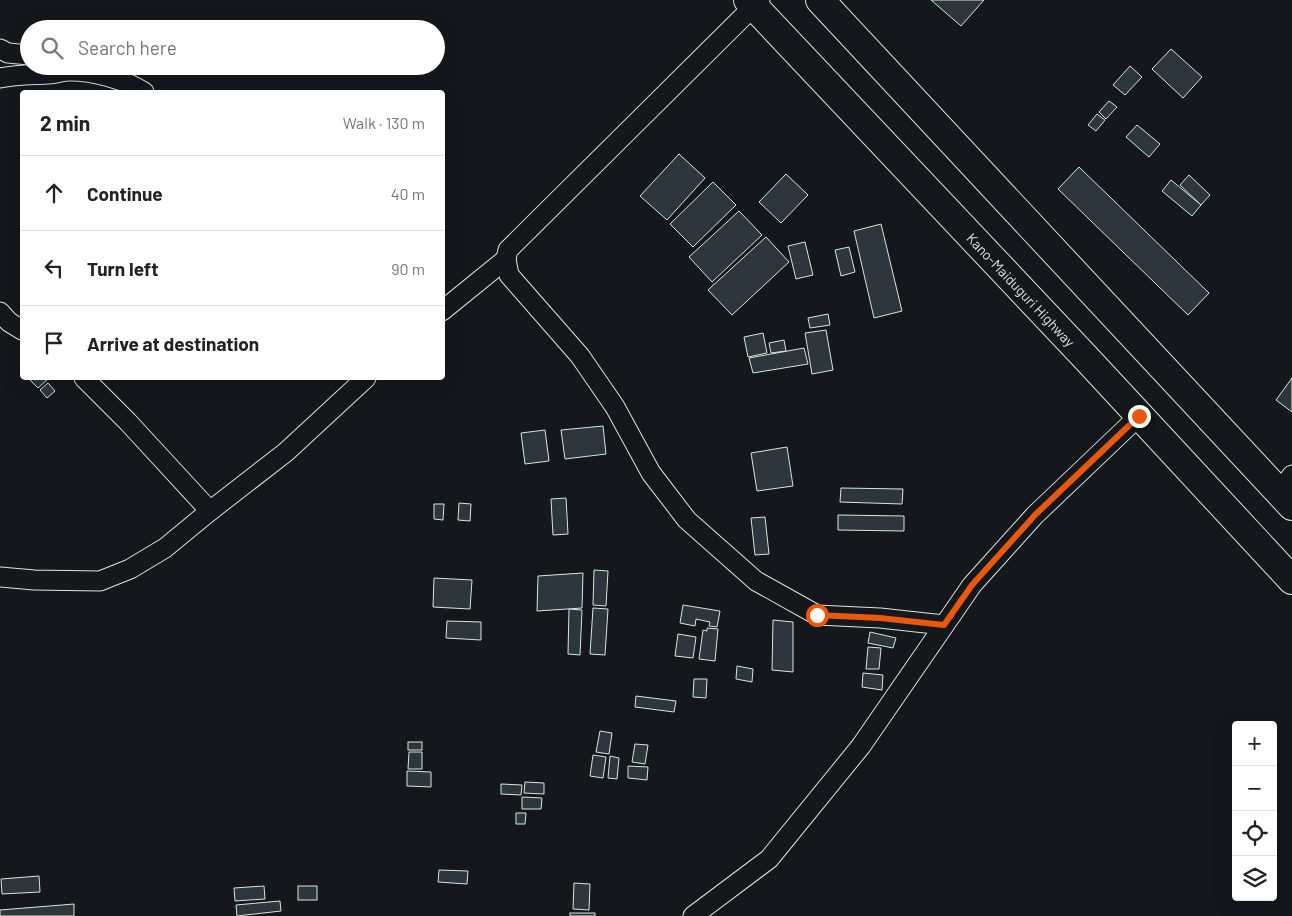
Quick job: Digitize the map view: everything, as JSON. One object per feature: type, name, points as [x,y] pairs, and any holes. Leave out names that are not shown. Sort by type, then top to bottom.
[{"type":"highway","points":[[820,0],[1288,491]]},
{"type":"highway","name":"Kano-Maiduguri Highway","points":[[754,2],[1292,580]]},
{"type":"street","points":[[754,2],[508,250],[506,260],[509,275],[580,356],[614,407],[651,473],[687,520],[756,581],[817,615],[880,618],[944,625]]},
{"type":"street","points":[[0,49],[8,53],[20,55]]},
{"type":"street","points":[[0,78],[20,75]]},
{"type":"street","points":[[113,75],[140,90]]},
{"type":"street","points":[[445,309],[506,260]]},
{"type":"street","points":[[0,312],[9,322],[20,329]]},
{"type":"street","points":[[86,380],[128,422],[210,511]]},
{"type":"street","points":[[0,577],[34,580],[100,581],[130,569],[165,548],[286,452],[364,380]]},
{"type":"street","points":[[693,916],[769,859],[861,746],[972,585],[1035,515],[1139,416]]},
{"type":"building","points":[[931,0],[984,0],[961,26]]},
{"type":"building","points":[[1171,49],[1202,77],[1183,98],[1152,69]]},
{"type":"building","points":[[1130,66],[1142,77],[1125,95],[1113,85]]},
{"type":"building","points":[[1109,101],[1117,107],[1106,119],[1099,112]]},
{"type":"building","points":[[1097,114],[1105,120],[1096,131],[1088,125]]},
{"type":"building","points":[[1137,125],[1160,144],[1149,157],[1126,137]]},
{"type":"building","points":[[679,154],[705,178],[667,220],[640,196]]},
{"type":"building","points":[[1079,167],[1209,293],[1188,315],[1058,189]]},
{"type":"building","points":[[786,174],[808,195],[781,223],[759,202]]},
{"type":"building","points":[[1189,175],[1210,195],[1201,205],[1180,185]]},
{"type":"building","points":[[1171,180],[1201,205],[1192,216],[1162,191]]},
{"type":"building","points":[[713,182],[736,205],[693,247],[670,224]]},
{"type":"building","points":[[739,211],[762,235],[712,282],[689,257]]},
{"type":"building","points":[[881,224],[902,311],[874,318],[854,231]]},
{"type":"building","points":[[766,237],[789,262],[732,315],[708,290]]},
{"type":"building","points":[[805,242],[813,275],[796,279],[788,246]]},
{"type":"building","points":[[849,247],[855,272],[841,276],[835,250]]},
{"type":"building","points":[[828,314],[830,325],[810,328],[808,318]]},
{"type":"building","points":[[826,330],[833,370],[812,374],[805,333]]},
{"type":"building","points":[[763,333],[767,353],[748,357],[744,337]]},
{"type":"building","points":[[784,340],[786,351],[771,353],[769,343]]},
{"type":"building","points":[[804,348],[808,364],[753,373],[749,358]]},
{"type":"building","points":[[1292,378],[1292,412],[1276,400]]},
{"type":"building","points":[[30,380],[47,380],[38,388]]},
{"type":"building","points":[[48,383],[55,391],[47,398],[40,390]]},
{"type":"building","points":[[603,426],[606,454],[565,459],[561,430]]},
{"type":"building","points":[[545,430],[549,461],[525,464],[521,433]]},
{"type":"building","points":[[787,447],[793,486],[757,491],[751,453]]},
{"type":"building","points":[[841,488],[903,489],[902,504],[840,502]]},
{"type":"building","points":[[566,498],[568,534],[553,535],[551,499]]},
{"type":"building","points":[[459,503],[471,504],[470,521],[458,520]]},
{"type":"building","points":[[434,504],[444,504],[443,520],[434,519]]},
{"type":"building","points":[[838,515],[904,516],[904,531],[838,530]]},
{"type":"building","points":[[765,517],[769,554],[755,555],[751,518]]},
{"type":"building","points":[[594,570],[608,571],[606,606],[593,605]]},
{"type":"building","points":[[583,573],[582,608],[537,611],[538,576]]},
{"type":"building","points":[[434,578],[472,580],[470,609],[433,607]]},
{"type":"building","points":[[683,605],[720,611],[717,627],[709,626],[710,622],[696,619],[695,626],[680,623]]},
{"type":"building","points":[[593,608],[608,609],[605,655],[590,654]]},
{"type":"building","points":[[569,609],[582,610],[580,655],[568,654]]},
{"type":"building","points":[[773,620],[793,622],[793,672],[772,670]]},
{"type":"building","points":[[447,621],[481,622],[481,640],[446,638]]},
{"type":"building","points":[[707,628],[718,629],[715,661],[699,659],[703,630],[707,631]]},
{"type":"building","points":[[870,632],[896,638],[893,648],[868,643]]},
{"type":"building","points":[[678,634],[696,637],[693,658],[675,656]]},
{"type":"building","points":[[868,647],[881,648],[879,669],[866,669]]},
{"type":"building","points":[[737,666],[753,669],[752,682],[736,679]]},
{"type":"building","points":[[863,673],[883,675],[882,690],[862,687]]},
{"type":"building","points":[[694,679],[707,679],[706,698],[693,697]]},
{"type":"building","points":[[636,696],[676,701],[674,712],[635,707]]},
{"type":"building","points":[[600,731],[612,733],[609,754],[596,752]]},
{"type":"building","points":[[408,742],[422,742],[422,750],[408,750]]},
{"type":"building","points":[[635,744],[648,745],[645,764],[632,762]]},
{"type":"building","points":[[409,752],[422,752],[422,769],[408,769]]},
{"type":"building","points":[[593,755],[606,757],[603,778],[590,776]]},
{"type":"building","points":[[610,756],[619,758],[617,779],[608,778]]},
{"type":"building","points":[[628,766],[648,767],[647,780],[628,778]]},
{"type":"building","points":[[407,771],[431,772],[431,787],[407,786]]},
{"type":"building","points":[[525,782],[544,783],[544,794],[524,793]]},
{"type":"building","points":[[501,784],[522,785],[521,795],[501,794]]},
{"type":"building","points":[[522,797],[542,798],[541,809],[522,809]]},
{"type":"building","points":[[516,813],[526,813],[525,824],[516,824]]},
{"type":"building","points":[[439,870],[468,871],[467,884],[438,882]]},
{"type":"building","points":[[39,876],[40,892],[2,894],[1,879]]},
{"type":"building","points":[[574,883],[590,884],[589,910],[573,909]]},
{"type":"building","points":[[264,886],[265,899],[235,901],[234,888]]},
{"type":"building","points":[[298,886],[317,886],[317,900],[298,900]]},
{"type":"building","points":[[280,901],[281,911],[237,916],[236,905]]},
{"type":"building","points":[[74,904],[74,916],[0,916],[0,910]]},
{"type":"building","points":[[570,913],[595,913],[595,916],[570,916]]},
{"type":"route","points":[[817,615],[880,618],[944,625],[972,585],[1035,515],[1139,416]]}]
